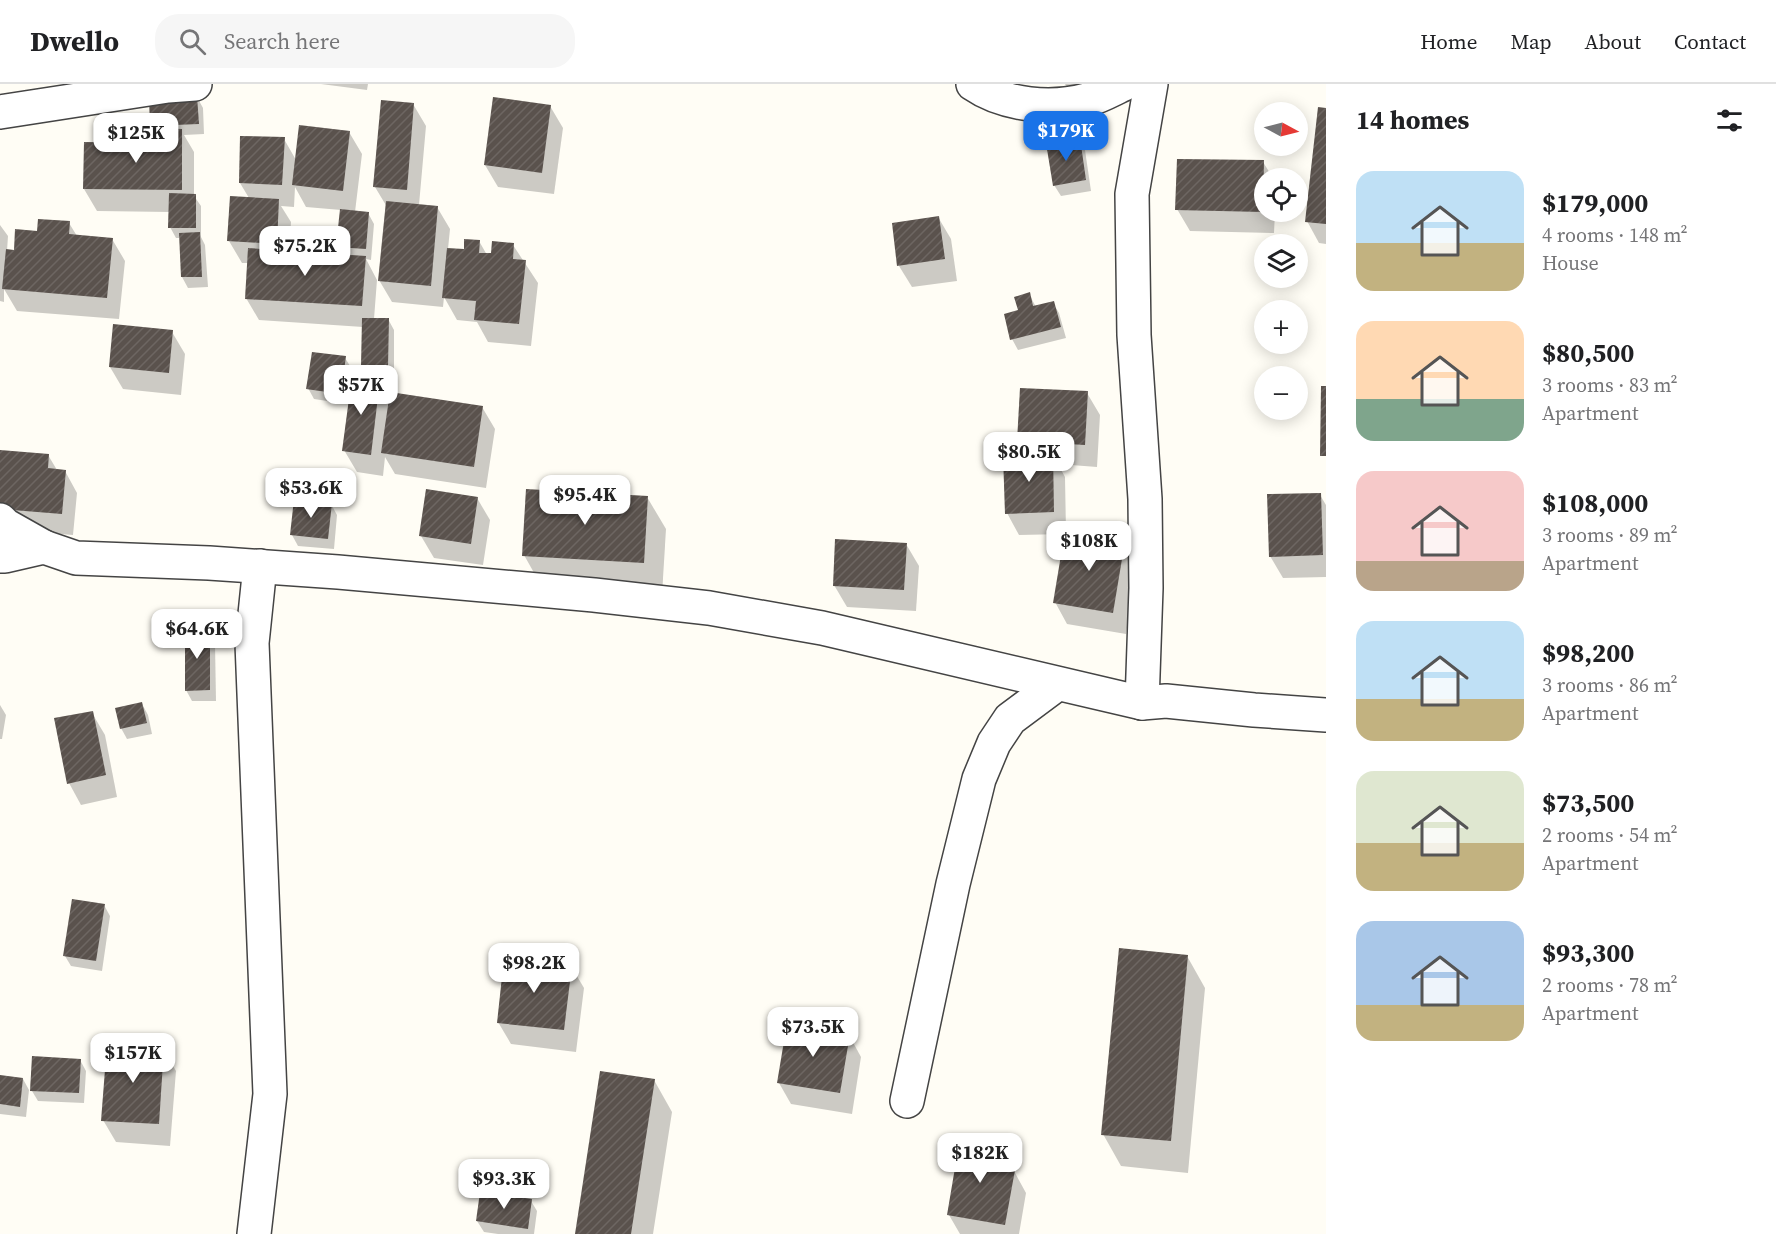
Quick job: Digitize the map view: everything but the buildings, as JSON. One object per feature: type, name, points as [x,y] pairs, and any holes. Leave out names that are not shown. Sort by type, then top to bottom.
[{"type":"street","points":[[0,112],[168,86],[195,84]]},
{"type":"street","points":[[973,84],[1008,100],[1052,105],[1090,99],[1124,84]]},
{"type":"street","points":[[1142,703],[1146,588],[1145,499],[1134,335],[1132,194],[1151,84]]},
{"type":"street","points":[[0,520],[44,547],[76,558],[260,566],[594,595],[709,608],[822,628],[1142,703],[1166,701],[1326,715]]},
{"type":"street","points":[[0,556],[44,547]]},
{"type":"street","points":[[254,1234],[270,1094],[252,643],[260,566]]},
{"type":"street","points":[[907,1101],[953,884],[979,779],[994,743],[1010,719],[1057,684]]}]
